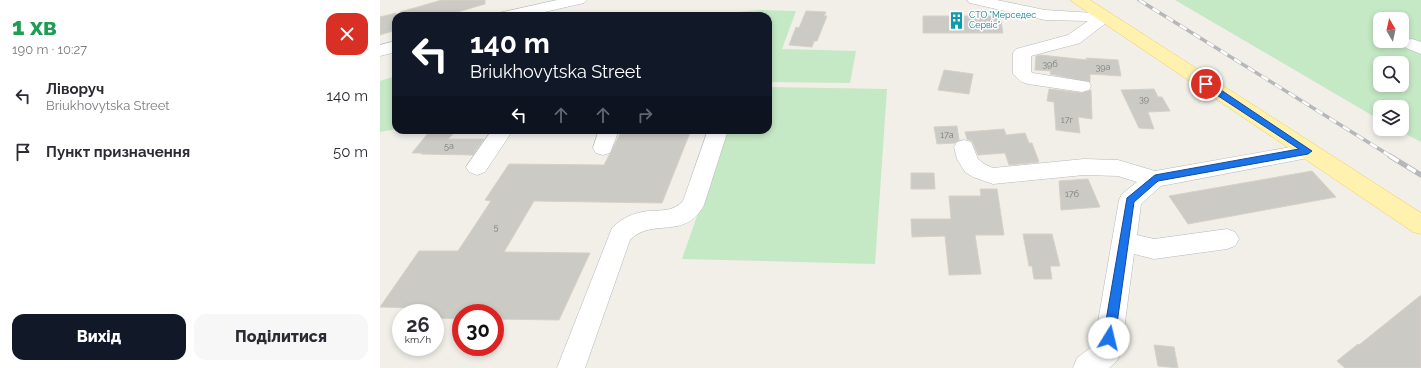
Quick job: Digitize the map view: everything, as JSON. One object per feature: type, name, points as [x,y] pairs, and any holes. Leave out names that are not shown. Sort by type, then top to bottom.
[{"type":"main road","points":[[1079,0],[1421,225]]},
{"type":"street","points":[[524,12],[579,0]]},
{"type":"street","points":[[975,0],[1045,15],[1104,17]]},
{"type":"street","points":[[1082,86],[1024,76],[1022,74],[1022,53],[1074,39],[1104,17]]},
{"type":"street","points":[[380,51],[392,47]]},
{"type":"street","points":[[477,167],[500,134]]},
{"type":"street","points":[[571,368],[620,235],[624,228],[632,223],[682,216],[689,211],[693,205],[717,134]]},
{"type":"street","points":[[964,147],[970,165],[980,172],[993,176],[1084,167],[1118,168],[1155,179],[1308,151]]},
{"type":"street","points":[[1087,368],[1107,352],[1130,200],[1155,179]]},
{"type":"street","points":[[1124,240],[1154,248],[1227,239]]},
{"type":"green space","points":[[1175,0],[1421,0],[1421,142],[1409,136],[1409,100],[1373,100],[1373,116]]},
{"type":"green space","points":[[760,10],[796,11],[782,49],[856,51],[850,83],[772,82],[772,12],[737,12]]},
{"type":"green space","points":[[392,77],[392,130],[380,132],[380,81]]},
{"type":"green space","points":[[772,87],[887,89],[875,264],[682,259],[726,134],[772,134]]},
{"type":"building","points":[[442,0],[485,0],[485,4],[458,12],[400,12]]},
{"type":"building","points":[[806,11],[826,12],[824,16],[827,16],[817,41],[814,41],[812,47],[789,45],[796,27],[799,28]]},
{"type":"building","points":[[392,14],[392,31],[380,35],[380,17]]},
{"type":"building","name":"СТО \"Мерседес Сервіс\"","points":[[923,16],[1000,16],[1003,33],[923,33]]},
{"type":"building","points":[[1041,55],[1087,60],[1086,58],[1118,60],[1121,76],[1090,74],[1090,82],[1050,74],[1051,71],[1035,70],[1036,56]]},
{"type":"building","points":[[944,70],[973,74],[969,94],[938,90]]},
{"type":"building","points":[[1049,89],[1082,93],[1091,90],[1092,119],[1078,117],[1080,133],[1056,130],[1054,102],[1047,101]]},
{"type":"building","points":[[1154,89],[1158,97],[1162,97],[1170,111],[1148,112],[1154,129],[1139,128],[1121,90]]},
{"type":"building","points":[[957,126],[959,140],[955,143],[937,144],[934,127]]},
{"type":"building","points":[[1004,129],[1006,135],[1025,133],[1029,143],[1032,143],[1039,162],[1009,165],[1005,153],[978,155],[972,141],[967,139],[965,132]]},
{"type":"building","points":[[427,134],[453,134],[448,139],[484,139],[473,155],[412,153]]},
{"type":"building","points":[[620,134],[689,134],[662,203],[534,201],[504,252],[590,253],[559,320],[504,319],[504,304],[452,304],[452,319],[444,318],[444,304],[392,304],[392,307],[380,307],[419,251],[458,251],[491,201],[485,200],[509,164],[604,165]]},
{"type":"building","points":[[1312,171],[1336,197],[1188,224],[1169,196]]},
{"type":"building","points":[[911,173],[934,173],[935,189],[911,189]]},
{"type":"building","points":[[1088,179],[1100,207],[1061,210],[1059,181]]},
{"type":"building","points":[[980,189],[997,189],[1004,235],[975,235],[981,274],[949,275],[945,236],[912,237],[911,219],[951,219],[949,196],[981,196]]},
{"type":"building","points":[[1023,234],[1052,234],[1060,266],[1050,266],[1052,279],[1034,279],[1032,266],[1029,266]]},
{"type":"building","points":[[1421,295],[1421,368],[1345,368],[1337,361],[1358,344],[1359,345]]},
{"type":"building","points":[[1154,345],[1174,347],[1178,368],[1158,366]]},
{"type":"railway","points":[[1139,0],[1392,157]]},
{"type":"railway","points":[[1390,156],[1421,175]]},
{"type":"place","name":"СТО \"Мерседес Сервіс\"","points":[[956,20]]},
{"type":"route","points":[[1109,338],[1130,200],[1155,179],[1308,151],[1206,84]]}]
